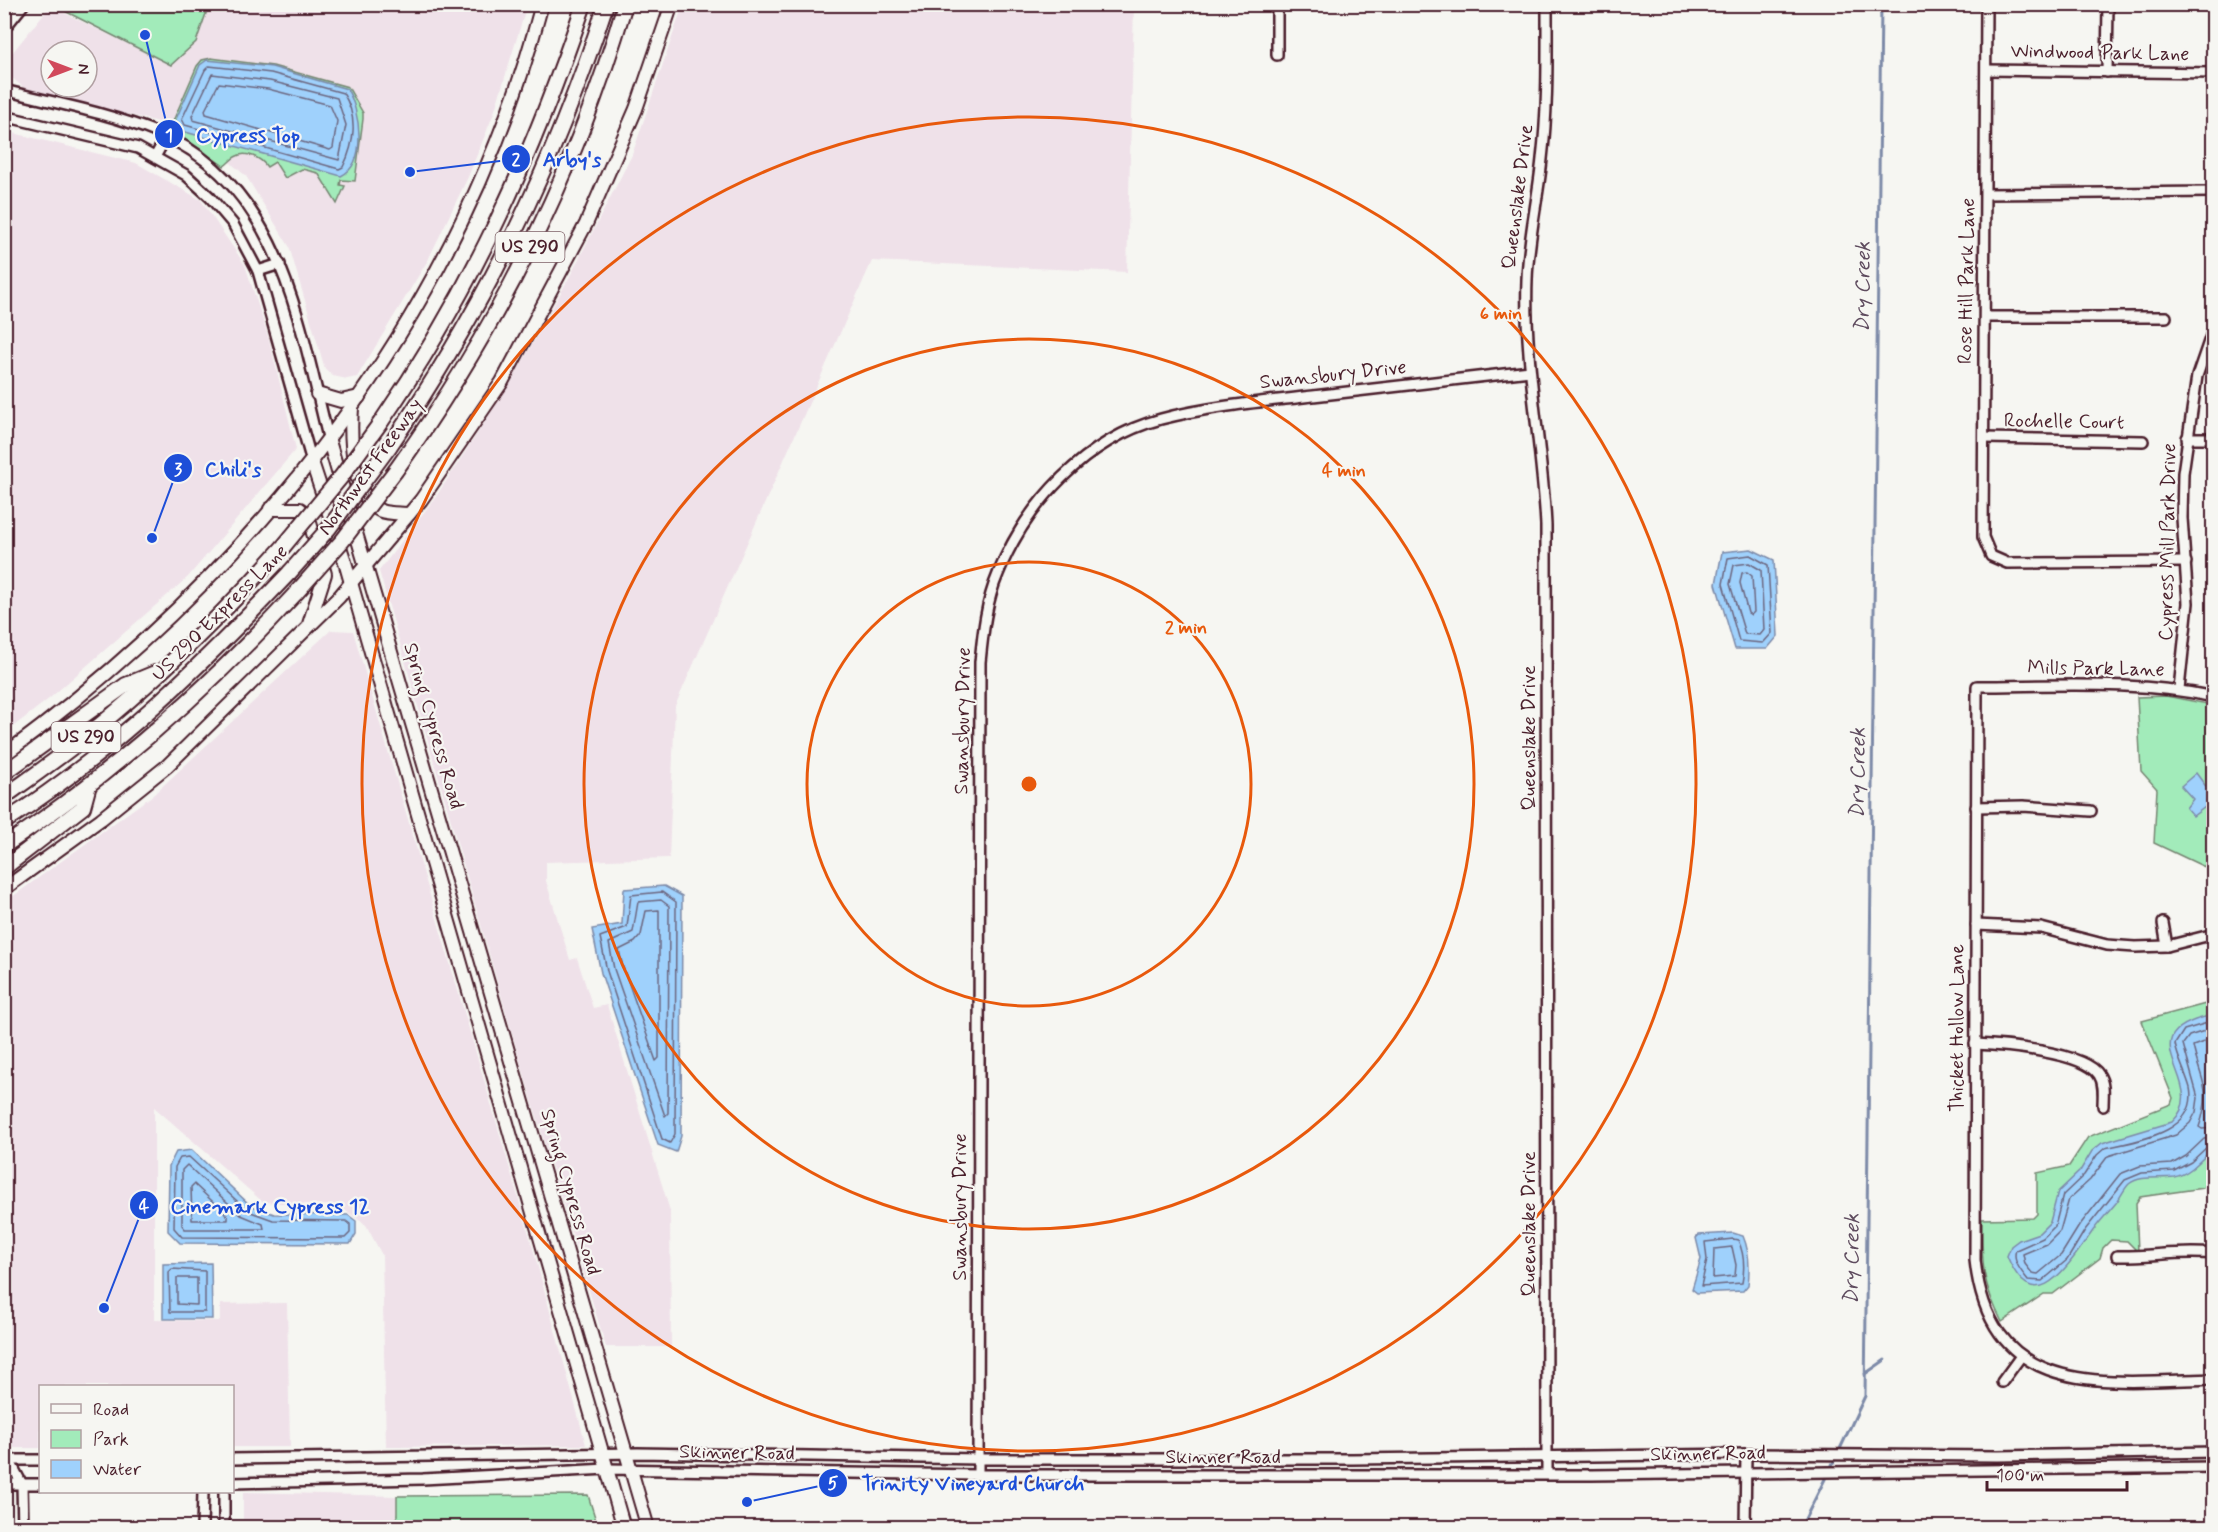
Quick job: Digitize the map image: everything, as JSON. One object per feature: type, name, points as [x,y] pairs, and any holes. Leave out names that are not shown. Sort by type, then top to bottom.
[{"type":"highway","name":"Northwest Freeway","points":[[4,797],[87,736],[163,670],[225,611],[283,547],[354,459],[381,422],[453,309],[497,225],[531,152],[584,4]]},
{"type":"highway","name":"US 290 Express Lane","points":[[4,822],[88,762],[139,720],[233,633],[328,528],[389,447],[464,331],[528,210],[563,129],[606,4]]},
{"type":"highway","name":"Northwest Freeway","points":[[4,846],[89,785],[204,687],[296,593],[343,540],[396,470],[461,372],[532,243],[563,176],[625,4]]},
{"type":"highway","points":[[4,773],[126,685],[163,670]]},
{"type":"highway","points":[[4,868],[83,807],[89,785]]},
{"type":"main road","points":[[4,755],[90,690],[208,580],[312,462],[373,380],[436,272],[483,175],[512,98],[542,4]]},
{"type":"main road","points":[[4,889],[101,819],[166,766],[266,671],[350,582],[409,514],[460,446],[502,382],[586,224],[636,109],[672,4]]},
{"type":"main road","points":[[317,394],[334,401],[356,402]]},
{"type":"main road","points":[[356,402],[350,436],[354,459],[366,498],[381,510],[409,514]]},
{"type":"main road","name":"Spring Cypress Road","points":[[328,441],[648,1527]]},
{"type":"main road","name":"Spring Cypress Road","points":[[312,462],[350,582],[624,1527]]},
{"type":"main road","points":[[270,509],[300,509],[308,516],[325,574],[309,625]]},
{"type":"main road","points":[[428,851],[447,843]]},
{"type":"main road","points":[[491,1070],[511,1062]]},
{"type":"main road","points":[[539,1234],[561,1232]]},
{"type":"street","points":[[4,29],[24,4]]},
{"type":"street","points":[[1277,4],[1277,55]]},
{"type":"street","name":"Queenslake Drive","points":[[1546,1473],[1546,525],[1544,476],[1530,371],[1527,279],[1545,121],[1547,4]]},
{"type":"street","name":"Rose Hill Park Lane","points":[[1986,4],[1983,537],[1991,556],[2007,563],[2186,562]]},
{"type":"street","points":[[2107,72],[2108,4]]},
{"type":"street","name":"Windwood Park Lane","points":[[1987,70],[2214,73]]},
{"type":"street","name":"Spring Cypress Road","points":[[4,90],[120,119],[166,137],[200,156],[227,181],[259,220],[280,264],[296,309],[328,441]]},
{"type":"street","name":"Spring Cypress Road","points":[[4,116],[138,148],[186,175],[210,197],[239,233],[258,271],[312,462]]},
{"type":"street","points":[[154,157],[166,137]]},
{"type":"street","points":[[1986,194],[2214,192]]},
{"type":"street","points":[[258,271],[280,264]]},
{"type":"street","points":[[1985,317],[2166,317]]},
{"type":"street","name":"Cypress Mill Park Drive","points":[[2179,689],[2188,603],[2182,518],[2187,438],[2197,376],[2214,327]]},
{"type":"street","name":"Swansbury Drive","points":[[978,1476],[980,662],[987,606],[997,574],[1011,545],[1048,492],[1076,465],[1113,439],[1159,420],[1248,403],[1530,371]]},
{"type":"street","name":"Rochelle Court","points":[[1984,438],[2143,441]]},
{"type":"street","points":[[2187,438],[2214,438]]},
{"type":"street","name":"Mills Park Lane","points":[[1977,686],[2179,689],[2214,697]]},
{"type":"street","name":"Thicket Hollow Lane","points":[[1977,686],[1975,1044],[1977,1277],[1992,1320],[2021,1356]]},
{"type":"street","points":[[1976,807],[2023,806],[2091,811]]},
{"type":"street","points":[[2163,923],[2167,946]]},
{"type":"street","points":[[1976,926],[2041,928],[2117,946],[2167,946],[2214,934]]},
{"type":"street","points":[[1975,1044],[2008,1045],[2045,1052],[2090,1065],[2099,1074],[2104,1086],[2103,1106]]},
{"type":"street","points":[[2117,1256],[2145,1257],[2189,1252],[2214,1254]]},
{"type":"street","points":[[2002,1382],[2021,1356],[2060,1375],[2102,1382],[2214,1378]]},
{"type":"street","name":"Skinner Road","points":[[234,1459],[626,1453],[978,1459],[1547,1458],[1746,1454],[1998,1456],[2214,1452]]},
{"type":"street","points":[[1745,1527],[1746,1454]]},
{"type":"street","points":[[836,1456],[836,1473]]},
{"type":"street","points":[[1161,1458],[1161,1475]]},
{"type":"street","points":[[7,1460],[39,1460]]},
{"type":"street","points":[[4,1473],[7,1460]]},
{"type":"street","points":[[7,1460],[22,1484],[23,1527]]},
{"type":"street","name":"Skinner Road","points":[[234,1483],[423,1479],[485,1473],[607,1469],[978,1476],[1815,1472],[2214,1467]]},
{"type":"street","points":[[4,1484],[39,1484]]},
{"type":"street","points":[[202,1527],[203,1493]]},
{"type":"street","points":[[224,1493],[224,1527]]},
{"type":"shaded area","points":[[209,5],[527,5],[494,113],[468,177],[428,260],[357,377],[347,379],[333,376],[325,369],[289,246],[246,176],[225,158],[178,127],[67,99],[99,99],[99,39],[39,39],[39,92],[24,88],[5,72],[4,63],[50,6],[171,65],[196,42]]},
{"type":"shaded area","points":[[683,5],[1134,5],[1127,272],[872,261],[675,706],[669,858],[546,862],[546,881],[570,960],[577,958],[593,1008],[607,1005],[670,1211],[671,1347],[606,1347],[520,1061],[379,571],[435,498],[511,382],[571,274],[632,155]]},
{"type":"shaded area","points":[[5,131],[136,163],[201,200],[245,265],[269,339],[296,449],[188,577],[50,698],[5,733]]},
{"type":"shaded area","points":[[331,630],[353,631],[531,1241],[586,1445],[386,1447],[382,1255],[366,1225],[339,1206],[263,1202],[154,1107],[154,1320],[220,1321],[220,1304],[287,1303],[290,1447],[234,1447],[234,1385],[39,1385],[39,1448],[5,1448],[5,902],[153,795]]},
{"type":"shaded area","points":[[243,1492],[397,1496],[588,1495],[598,1527],[243,1527]]},
{"type":"green space","points":[[51,4],[209,5],[196,42],[171,65]]},
{"type":"green space","points":[[211,58],[273,66],[348,87],[363,113],[363,119],[355,181],[341,180],[340,185],[345,186],[337,204],[318,173],[302,169],[285,178],[275,162],[267,167],[257,158],[244,154],[235,157],[224,166],[174,132],[173,121],[197,66],[202,60]]},
{"type":"green space","points":[[2166,696],[2213,705],[2214,865],[2209,869],[2154,843],[2157,789],[2141,771],[2137,697]]},
{"type":"green space","points":[[2213,1002],[2213,1173],[2203,1188],[2140,1197],[2136,1203],[2138,1252],[2127,1241],[2111,1240],[2103,1248],[2100,1258],[2053,1294],[2044,1294],[2002,1322],[1986,1283],[1982,1248],[1982,1219],[2033,1218],[2037,1214],[2037,1173],[2069,1166],[2088,1137],[2171,1104],[2173,1098],[2142,1021]]},
{"type":"green space","points":[[588,1495],[598,1527],[397,1527],[397,1496]]},
{"type":"water","points":[[207,60],[272,67],[347,89],[352,98],[359,136],[355,160],[350,169],[341,176],[182,131],[176,119],[200,65]]},
{"type":"water","points":[[1751,549],[1774,560],[1778,636],[1767,649],[1735,649],[1716,584],[1722,552]]},
{"type":"water","points":[[2196,773],[2213,796],[2213,801],[2193,816],[2186,808],[2193,799],[2181,786]]},
{"type":"water","points":[[664,886],[682,896],[681,1136],[676,1152],[658,1145],[601,973],[592,929],[622,924],[624,889]]},
{"type":"water","points":[[2213,1015],[2213,1148],[2185,1173],[2168,1178],[2144,1178],[2129,1184],[2060,1273],[2050,1282],[2039,1287],[2028,1285],[2017,1275],[2007,1256],[2011,1246],[2019,1240],[2039,1233],[2050,1222],[2058,1192],[2080,1171],[2092,1151],[2102,1143],[2172,1122],[2182,1107],[2183,1092],[2170,1047],[2173,1035],[2186,1024]]},
{"type":"water","points":[[192,1150],[250,1205],[274,1214],[348,1215],[356,1221],[356,1234],[350,1244],[180,1243],[168,1231],[169,1166],[176,1152]]},
{"type":"water","points":[[1733,1233],[1743,1236],[1747,1248],[1748,1285],[1743,1291],[1697,1293],[1692,1289],[1701,1259],[1696,1238],[1699,1235]]},
{"type":"water","points":[[211,1263],[212,1319],[163,1319],[163,1264]]},
{"type":"waterway","name":"Dry Creek","points":[[1839,1451],[1865,1396],[1881,4]]},
{"type":"waterway","points":[[1865,1374],[1885,1360]]},
{"type":"waterway","name":"Dry Creek","points":[[1804,1528],[1804,1521],[1836,1457]]},
{"type":"place","name":"Cypress Top","points":[[145,35]]},
{"type":"place","name":"Arby's","points":[[410,172]]},
{"type":"place","name":"Chili's","points":[[152,538]]},
{"type":"place","name":"Cinemark Cypress 12","points":[[104,1308]]},
{"type":"place","name":"Trinity Vineyard Church","points":[[747,1502]]}]
